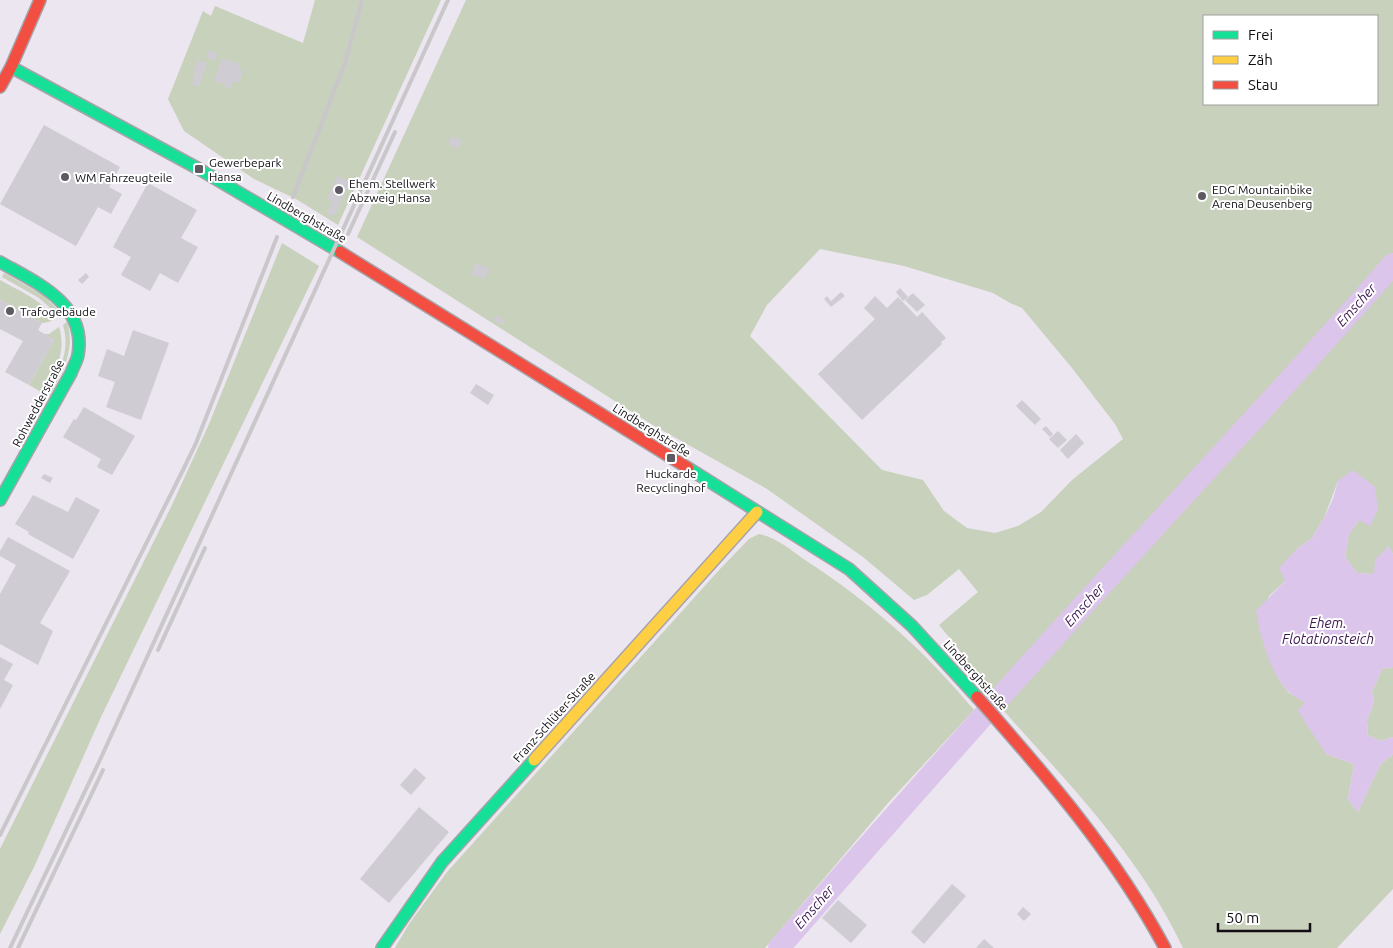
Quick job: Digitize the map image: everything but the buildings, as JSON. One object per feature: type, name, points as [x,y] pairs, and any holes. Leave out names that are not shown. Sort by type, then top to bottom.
[{"type":"main road","points":[[0,87],[11,67],[40,0]]},
{"type":"main road","name":"Lindberghstraße","points":[[11,67],[199,169],[382,276],[856,575],[885,600],[960,677],[1104,848],[1139,902],[1165,948]]},
{"type":"main road","name":"Rohwedderstraße","points":[[0,262],[58,297],[70,311],[77,324],[80,340],[78,355],[71,373],[0,500]]},
{"type":"main road","name":"Franz-Schlüter-Straße","points":[[382,948],[442,862],[757,512]]},
{"type":"green space","points":[[315,0],[441,0],[338,225],[296,199],[254,179],[184,131],[168,99],[203,11],[211,16],[215,6],[303,43]]},
{"type":"green space","points":[[466,0],[1393,0],[1393,554],[1388,546],[1374,574],[1357,573],[1345,557],[1349,534],[1359,520],[1338,481],[1324,518],[1312,538],[1297,549],[1285,581],[1269,596],[1259,627],[1279,680],[1289,693],[1305,702],[1326,754],[1354,764],[1348,799],[1358,812],[1380,765],[1393,754],[1393,889],[1337,948],[1183,948],[1163,909],[1113,837],[1086,803],[970,672],[958,648],[939,625],[978,592],[959,569],[927,595],[914,600],[863,557],[767,489],[651,424],[357,237]],"holes":[[[820,249],[904,266],[993,293],[1022,308],[1072,368],[1115,424],[1123,439],[1072,480],[1041,512],[1018,526],[995,533],[967,528],[944,511],[923,480],[882,470],[750,336],[767,305]]]},
{"type":"green space","points":[[282,243],[319,266],[101,717],[34,867],[0,934],[0,849],[171,507],[209,424]]},
{"type":"green space","points":[[4,273],[43,295],[61,313],[58,315],[39,298],[2,277]]},
{"type":"green space","points":[[0,280],[36,301],[49,311],[54,318],[49,322],[42,323],[0,300]]},
{"type":"green space","points":[[67,322],[70,342],[69,352],[63,370],[49,397],[46,395],[59,370],[65,353],[66,344],[63,325]]},
{"type":"green space","points":[[59,327],[62,345],[61,353],[43,393],[29,385],[54,340],[44,334],[49,334]]},
{"type":"green space","points":[[759,534],[783,544],[874,610],[916,647],[974,710],[888,803],[765,948],[395,948],[409,924],[447,872],[720,569],[749,539]]},
{"type":"green space","points":[[1393,667],[1393,737],[1381,741],[1368,735],[1367,721],[1374,702],[1372,692],[1382,669]]},
{"type":"water","name":"Ehem. Flotationsteich","points":[[1353,470],[1375,487],[1378,509],[1370,526],[1359,520],[1349,534],[1345,557],[1357,573],[1374,574],[1375,560],[1389,546],[1393,554],[1393,667],[1382,669],[1372,692],[1374,702],[1367,721],[1368,735],[1381,741],[1393,737],[1393,754],[1380,765],[1358,812],[1348,799],[1354,764],[1326,754],[1298,711],[1305,702],[1290,693],[1276,674],[1263,643],[1256,611],[1285,581],[1279,568],[1297,549],[1312,538],[1333,499],[1338,481]]},
{"type":"waterway","name":"Emscher","points":[[779,948],[1012,684],[1393,264]]},
{"type":"railway","points":[[293,197],[345,63],[362,0]]},
{"type":"railway","points":[[10,948],[99,762],[448,0]]},
{"type":"railway","points":[[348,234],[395,132]]},
{"type":"railway","points":[[0,835],[196,443],[277,237]]},
{"type":"railway","points":[[158,650],[205,548]]},
{"type":"railway","points":[[18,948],[103,770]]},
{"type":"traffic: fast","points":[[11,67],[199,169],[340,252]]},
{"type":"traffic: fast","points":[[0,262],[29,278],[56,297],[75,322],[79,337],[77,360],[71,373],[0,500]]},
{"type":"traffic: fast","points":[[688,468],[849,569],[912,626],[977,697]]},
{"type":"traffic: fast","points":[[382,948],[442,862],[534,760]]},
{"type":"traffic: slow","points":[[534,760],[757,512]]},
{"type":"traffic: jam","points":[[0,87],[11,67],[40,0]]},
{"type":"traffic: jam","points":[[340,252],[688,468]]},
{"type":"traffic: jam","points":[[977,697],[1029,756],[1102,849],[1165,948]]},
{"type":"place","name":"Gewerbepark Hansa","points":[[199,169]]},
{"type":"place","name":"WM Fahrzeugteile","points":[[65,177]]},
{"type":"place","name":"Ehem. Stellwerk Abzweig Hansa","points":[[339,190]]},
{"type":"place","name":"EDG Mountainbike Arena Deusenberg","points":[[1202,196]]},
{"type":"place","name":"Trafogebäude","points":[[10,311]]},
{"type":"place","name":"Huckarde Recyclinghof","points":[[671,458]]}]
